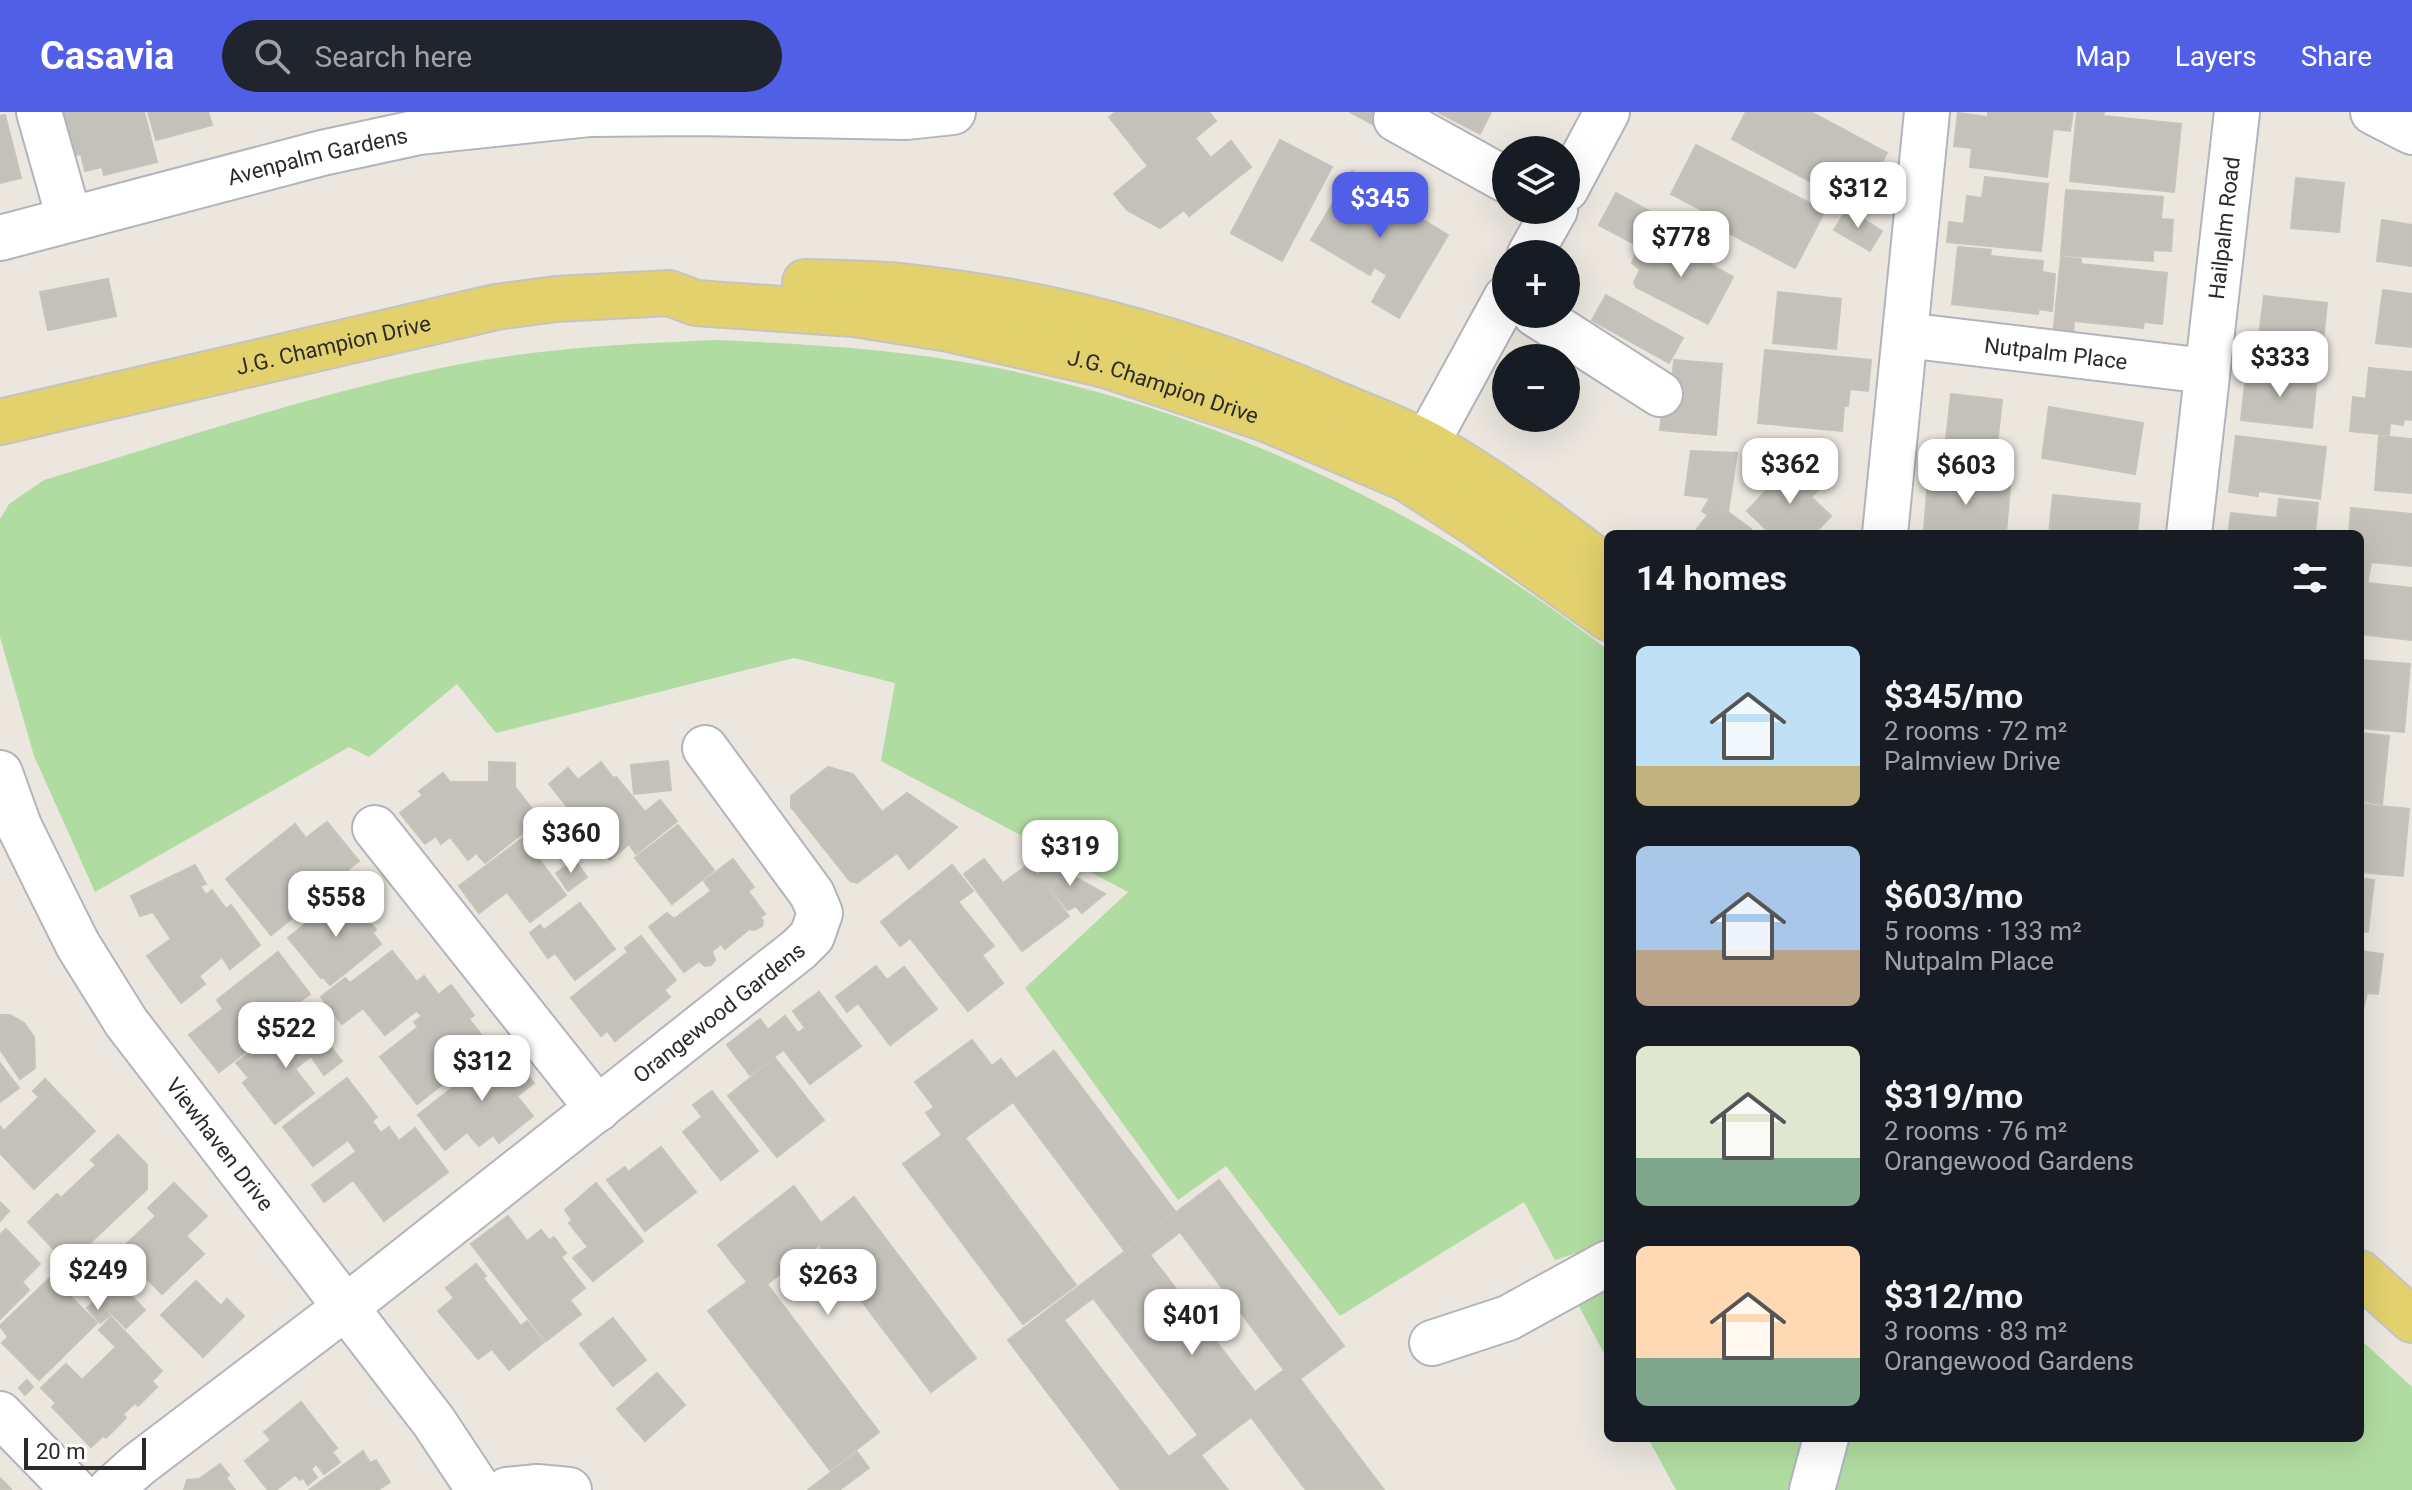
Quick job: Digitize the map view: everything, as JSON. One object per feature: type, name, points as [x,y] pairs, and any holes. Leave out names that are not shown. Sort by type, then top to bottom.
[{"type":"main road","name":"J.G. Champion Drive","points":[[0,422],[496,307],[586,297],[669,293],[689,283],[794,281],[907,286],[1034,307],[1118,325],[1218,356],[1311,392],[1417,462],[1479,526],[1604,615]]},
{"type":"main road","name":"J.G. Champion Drive","points":[[1417,462],[1500,490],[1604,566]]},
{"type":"main road","points":[[2364,1277],[2412,1320]]},
{"type":"street","points":[[39,112],[69,218]]},
{"type":"street","name":"Avenpalm Gardens","points":[[0,238],[322,153],[421,122],[589,114],[906,117],[953,112]]},
{"type":"street","points":[[1580,163],[1607,112]]},
{"type":"street","points":[[1885,530],[1927,112]]},
{"type":"street","name":"Hailpalm Road","points":[[2189,530],[2237,112]]},
{"type":"street","points":[[2373,112],[2412,132]]},
{"type":"street","points":[[1396,119],[1492,172]]},
{"type":"street","points":[[1417,462],[1492,324]]},
{"type":"street","points":[[1557,328],[1660,394]]},
{"type":"street","name":"Nutpalm Place","points":[[1905,335],[2206,371]]},
{"type":"street","name":"Orangewood Gardens","points":[[110,1490],[138,1465],[598,1109],[812,936],[820,913],[812,894],[705,748]]},
{"type":"street","name":"Viewhaven Drive","points":[[0,773],[19,826],[78,945],[126,1022],[434,1422],[479,1490]]},
{"type":"street","points":[[375,828],[598,1109]]},
{"type":"street","points":[[1432,1343],[1508,1318],[1604,1265]]},
{"type":"street","points":[[0,1414],[74,1490]]},
{"type":"street","points":[[1812,1490],[1825,1442]]},
{"type":"street","points":[[507,1490],[537,1487],[569,1490]]},
{"type":"green space","points":[[715,340],[854,348],[923,356],[992,367],[1076,386],[1158,410],[1316,472],[1393,511],[1539,599],[1604,647],[1604,1244],[1555,1260],[1524,1202],[1340,1316],[1226,1166],[1178,1200],[1025,988],[1128,892],[881,761],[895,683],[794,658],[496,733],[457,684],[369,757],[349,747],[95,892],[34,756],[0,637],[0,519],[9,504],[44,480],[337,393],[471,362],[610,346]]},
{"type":"green space","points":[[1604,1282],[1604,1353],[1573,1295]]},
{"type":"green space","points":[[2364,1343],[2412,1387],[2412,1490],[1676,1490],[1650,1442],[2364,1442]]},
{"type":"building","points":[[59,112],[144,112],[157,162],[104,175],[102,167],[85,171],[81,154],[70,156]]},
{"type":"building","points":[[148,112],[208,112],[212,125],[156,140]]},
{"type":"building","points":[[1116,112],[1209,112],[1216,121],[1195,138],[1211,158],[1231,141],[1251,167],[1189,216],[1184,210],[1160,228],[1127,210],[1114,194],[1148,166],[1109,117]]},
{"type":"building","points":[[1350,112],[1395,112],[1385,131]]},
{"type":"building","points":[[1438,112],[1491,112],[1480,134]]},
{"type":"building","points":[[1746,112],[1811,112],[1887,153],[1857,207],[1732,139]]},
{"type":"building","points":[[1988,112],[2073,112],[2070,131],[2053,129],[2047,177],[1970,167],[1972,148],[1954,146],[1958,113],[1988,117]]},
{"type":"building","points":[[2077,112],[2104,112],[2103,116],[2181,124],[2174,192],[2070,181]]},
{"type":"building","points":[[5,115],[21,178],[0,183],[0,116]]},
{"type":"building","points":[[1280,140],[1332,167],[1282,261],[1231,233]]},
{"type":"building","points":[[1696,145],[1825,211],[1795,268],[1725,231],[1729,224],[1671,194]]},
{"type":"building","points":[[1352,171],[1407,203],[1404,208],[1448,235],[1399,318],[1372,302],[1387,275],[1374,267],[1370,275],[1311,240]]},
{"type":"building","points":[[1985,177],[2048,184],[2041,251],[1947,242],[1949,222],[1964,224],[1967,196],[1982,198]]},
{"type":"building","points":[[2296,178],[2344,183],[2339,232],[2291,228]]},
{"type":"building","points":[[2066,190],[2163,197],[2161,219],[2173,220],[2171,251],[2153,250],[2153,261],[2061,255]]},
{"type":"building","points":[[1616,193],[1658,216],[1642,248],[1599,225]]},
{"type":"building","points":[[1847,209],[1882,231],[1870,251],[1834,230]]},
{"type":"building","points":[[2382,220],[2412,225],[2412,266],[2377,261]]},
{"type":"building","points":[[1664,238],[1733,277],[1708,324],[1636,287],[1634,282],[1640,270],[1632,263],[1636,253],[1645,248],[1649,250],[1656,241]]},
{"type":"building","points":[[1958,247],[1991,250],[1990,256],[2043,261],[2042,272],[2055,274],[2052,311],[2039,309],[2038,314],[1952,304]]},
{"type":"building","points":[[2061,257],[2081,259],[2081,264],[2167,273],[2162,324],[2144,322],[2143,328],[2074,321],[2073,339],[2053,336]]},
{"type":"building","points":[[108,279],[116,316],[48,330],[40,292]]},
{"type":"building","points":[[2383,290],[2412,294],[2412,347],[2376,343]]},
{"type":"building","points":[[1778,292],[1841,299],[1836,349],[1773,343]]},
{"type":"building","points":[[1606,295],[1683,338],[1669,363],[1592,320]]},
{"type":"building","points":[[2264,296],[2327,303],[2322,352],[2258,345]]},
{"type":"building","points":[[1765,350],[1871,360],[1868,391],[1850,389],[1848,406],[1844,406],[1842,431],[1758,423]]},
{"type":"building","points":[[1674,360],[1722,364],[1716,435],[1660,430],[1663,401],[1670,401]]},
{"type":"building","points":[[2369,368],[2412,372],[2412,420],[2404,419],[2403,425],[2390,423],[2389,435],[2350,431],[2353,397],[2366,399]]},
{"type":"building","points":[[2256,369],[2317,376],[2312,428],[2241,420],[2245,384],[2254,384]]},
{"type":"building","points":[[1951,394],[2002,400],[1995,463],[1944,458]]},
{"type":"building","points":[[2049,407],[2143,423],[2135,474],[2042,458]]},
{"type":"building","points":[[2236,436],[2326,447],[2320,499],[2258,491],[2258,496],[2229,492]]},
{"type":"building","points":[[2379,436],[2412,439],[2412,493],[2375,490]]},
{"type":"building","points":[[1691,451],[1737,453],[1728,512],[1751,529],[1696,530],[1708,515],[1702,511],[1710,498],[1685,495]]},
{"type":"building","points":[[1792,463],[1819,489],[1811,497],[1831,516],[1818,530],[1767,530],[1747,511]]},
{"type":"building","points":[[1928,479],[2010,486],[2006,530],[1924,530]]},
{"type":"building","points":[[2053,495],[2140,504],[2137,530],[2049,530]]},
{"type":"building","points":[[2279,499],[2318,503],[2315,530],[2229,530],[2231,513],[2277,518]]},
{"type":"building","points":[[2351,508],[2412,514],[2412,566],[2371,562],[2368,581],[2364,581],[2364,530],[2349,530]]},
{"type":"building","points":[[2364,582],[2412,588],[2412,640],[2364,634]]},
{"type":"building","points":[[2364,660],[2410,664],[2404,732],[2364,728]]},
{"type":"building","points":[[2364,733],[2389,736],[2382,804],[2364,802]]},
{"type":"building","points":[[668,761],[671,790],[634,794],[631,765]]},
{"type":"building","points":[[489,762],[515,763],[515,787],[540,819],[485,863],[476,853],[468,860],[450,837],[441,844],[436,836],[425,844],[400,813],[423,795],[419,791],[443,773],[450,782],[489,782]]},
{"type":"building","points":[[601,762],[645,812],[660,800],[677,821],[636,854],[629,844],[610,860],[549,784],[568,768],[578,780]]},
{"type":"building","points":[[828,767],[853,774],[882,812],[907,793],[957,827],[909,869],[897,853],[857,883],[850,881],[791,807],[791,796]]},
{"type":"building","points":[[2364,804],[2409,809],[2403,876],[2364,872]]},
{"type":"building","points":[[327,822],[359,861],[336,879],[332,874],[290,907],[296,915],[271,935],[226,879],[295,824],[306,838]]},
{"type":"building","points":[[678,825],[714,870],[672,904],[635,858]]},
{"type":"building","points":[[523,838],[566,895],[530,922],[507,892],[479,913],[459,886]]},
{"type":"building","points":[[733,859],[754,887],[748,891],[765,914],[760,917],[762,926],[749,929],[725,949],[721,944],[712,951],[715,960],[711,965],[705,966],[699,961],[684,972],[649,927],[667,913],[674,919],[711,891],[704,881]]},
{"type":"building","points":[[984,859],[1003,883],[1029,864],[1069,916],[1022,951],[964,874]]},
{"type":"building","points":[[575,860],[587,877],[568,891],[556,873]]},
{"type":"building","points":[[1047,861],[1105,894],[1082,913],[1076,906],[1068,910],[1039,875]]},
{"type":"building","points":[[195,865],[206,884],[200,886],[206,895],[212,890],[226,909],[231,905],[260,945],[230,969],[222,957],[199,976],[205,984],[181,1003],[147,956],[171,939],[153,912],[140,916],[131,896]]},
{"type":"building","points":[[952,865],[973,891],[958,902],[994,946],[982,955],[1003,983],[968,1011],[910,938],[900,946],[881,922]]},
{"type":"building","points":[[2364,879],[2374,880],[2368,932],[2364,932]]},
{"type":"building","points":[[345,892],[376,930],[373,933],[381,944],[330,985],[288,938]]},
{"type":"building","points":[[580,903],[615,949],[575,980],[555,953],[548,958],[530,933],[540,925],[544,930]]},
{"type":"building","points":[[641,936],[676,980],[664,990],[670,997],[615,1041],[607,1031],[601,1036],[571,998],[628,952],[625,948]]},
{"type":"building","points":[[392,951],[417,982],[424,976],[438,994],[385,1035],[363,1008],[342,1024],[321,997],[345,978],[350,983]]},
{"type":"building","points":[[278,952],[310,994],[291,1008],[295,1014],[219,1072],[189,1035],[223,1009],[217,1000]]},
{"type":"building","points":[[2364,952],[2383,954],[2378,994],[2367,993],[2364,1006]]},
{"type":"building","points":[[876,966],[887,980],[904,967],[937,1009],[890,1045],[858,1003],[847,1012],[836,997]]},
{"type":"building","points":[[451,985],[474,1015],[469,1019],[491,1047],[417,1104],[380,1057],[418,1027],[414,1022],[422,1016],[417,1011]]},
{"type":"building","points":[[819,992],[861,1046],[810,1084],[768,1030],[785,1016],[798,1033],[805,1028],[793,1011]]},
{"type":"building","points":[[0,1015],[10,1015],[24,1023],[34,1037],[35,1068],[20,1079],[0,1049]]},
{"type":"building","points":[[309,1019],[342,1061],[324,1075],[311,1056],[295,1069],[314,1093],[275,1124],[243,1083],[249,1078],[236,1063],[260,1045],[266,1052]]},
{"type":"building","points":[[760,1019],[783,1050],[750,1075],[727,1045]]},
{"type":"building","points":[[972,1040],[992,1066],[1001,1059],[1016,1079],[1054,1051],[1175,1211],[1124,1250],[1013,1102],[965,1138],[1076,1285],[1023,1324],[903,1164],[942,1135],[926,1113],[934,1107],[915,1082]]},
{"type":"building","points":[[505,1046],[534,1083],[517,1096],[533,1116],[499,1143],[493,1135],[479,1146],[467,1132],[445,1150],[418,1115]]},
{"type":"building","points":[[775,1058],[824,1120],[777,1157],[728,1096]]},
{"type":"building","points":[[0,1063],[19,1088],[0,1102]]},
{"type":"building","points":[[347,1078],[377,1117],[372,1121],[380,1132],[356,1151],[348,1140],[313,1166],[283,1127]]},
{"type":"building","points":[[45,1079],[95,1131],[34,1189],[0,1153],[0,1126],[4,1131],[39,1097],[33,1091]]},
{"type":"building","points":[[712,1091],[758,1151],[721,1180],[683,1132],[702,1117],[693,1105]]},
{"type":"building","points":[[389,1127],[399,1141],[415,1128],[448,1172],[384,1221],[353,1180],[324,1202],[312,1185]]},
{"type":"building","points":[[118,1135],[147,1165],[147,1189],[90,1243],[99,1253],[77,1274],[28,1222],[57,1194],[61,1198],[96,1165],[91,1160]]},
{"type":"building","points":[[661,1147],[696,1192],[645,1231],[607,1180],[625,1167],[628,1172]]},
{"type":"building","points":[[1219,1180],[1344,1346],[1300,1379],[1384,1490],[1306,1490],[1251,1417],[1201,1455],[1228,1490],[1121,1490],[1008,1340]],"holes":[[[1180,1232],[1284,1370],[1255,1392],[1150,1255]],[[1093,1298],[1198,1435],[1169,1457],[1064,1320]]]},
{"type":"building","points":[[174,1183],[207,1216],[186,1236],[204,1254],[162,1294],[119,1251],[156,1216],[148,1208]]},
{"type":"building","points":[[596,1183],[643,1241],[593,1281],[573,1258],[588,1247],[569,1223],[572,1220],[565,1210]]},
{"type":"building","points":[[794,1186],[821,1223],[854,1197],[976,1358],[931,1392],[819,1245],[767,1284],[879,1432],[830,1470],[708,1311],[747,1282],[718,1245]]},
{"type":"building","points":[[0,1202],[9,1211],[0,1221]]},
{"type":"building","points":[[508,1216],[527,1241],[541,1230],[549,1240],[554,1237],[566,1253],[561,1257],[585,1288],[570,1300],[581,1314],[546,1341],[471,1244]]},
{"type":"building","points":[[6,1229],[40,1264],[22,1282],[29,1290],[0,1319],[0,1235]]},
{"type":"building","points":[[476,1264],[486,1276],[483,1278],[521,1326],[527,1321],[544,1342],[509,1370],[492,1349],[478,1359],[438,1311],[454,1298],[446,1288]]},
{"type":"building","points":[[62,1266],[73,1277],[62,1288],[97,1323],[39,1380],[2,1343],[8,1337],[0,1326]]},
{"type":"building","points":[[196,1281],[221,1306],[227,1299],[244,1316],[203,1357],[161,1315]]},
{"type":"building","points":[[118,1282],[145,1310],[126,1328],[99,1301]]},
{"type":"building","points":[[97,1300],[110,1315],[100,1323],[87,1308]]},
{"type":"building","points":[[111,1317],[162,1371],[152,1381],[157,1387],[138,1406],[135,1403],[123,1414],[126,1418],[106,1438],[103,1436],[91,1447],[52,1407],[56,1403],[41,1388],[66,1364],[82,1380],[116,1347],[99,1330]]},
{"type":"building","points":[[613,1318],[646,1360],[613,1386],[580,1344]]},
{"type":"building","points":[[657,1373],[685,1405],[645,1441],[617,1409]]},
{"type":"building","points":[[27,1380],[33,1387],[25,1395],[19,1388]]},
{"type":"building","points":[[301,1402],[337,1448],[332,1452],[340,1462],[324,1474],[316,1464],[311,1469],[317,1477],[308,1485],[303,1478],[300,1480],[295,1475],[276,1490],[268,1490],[245,1461],[271,1440],[264,1432]]},
{"type":"building","points":[[363,1451],[370,1463],[376,1460],[390,1482],[378,1490],[309,1490]]},
{"type":"building","points":[[857,1452],[869,1468],[839,1490],[808,1490]]},
{"type":"building","points":[[220,1464],[235,1490],[184,1490],[187,1480],[199,1479]]},
{"type":"building","points":[[0,1478],[11,1489],[10,1490],[0,1490]]}]
